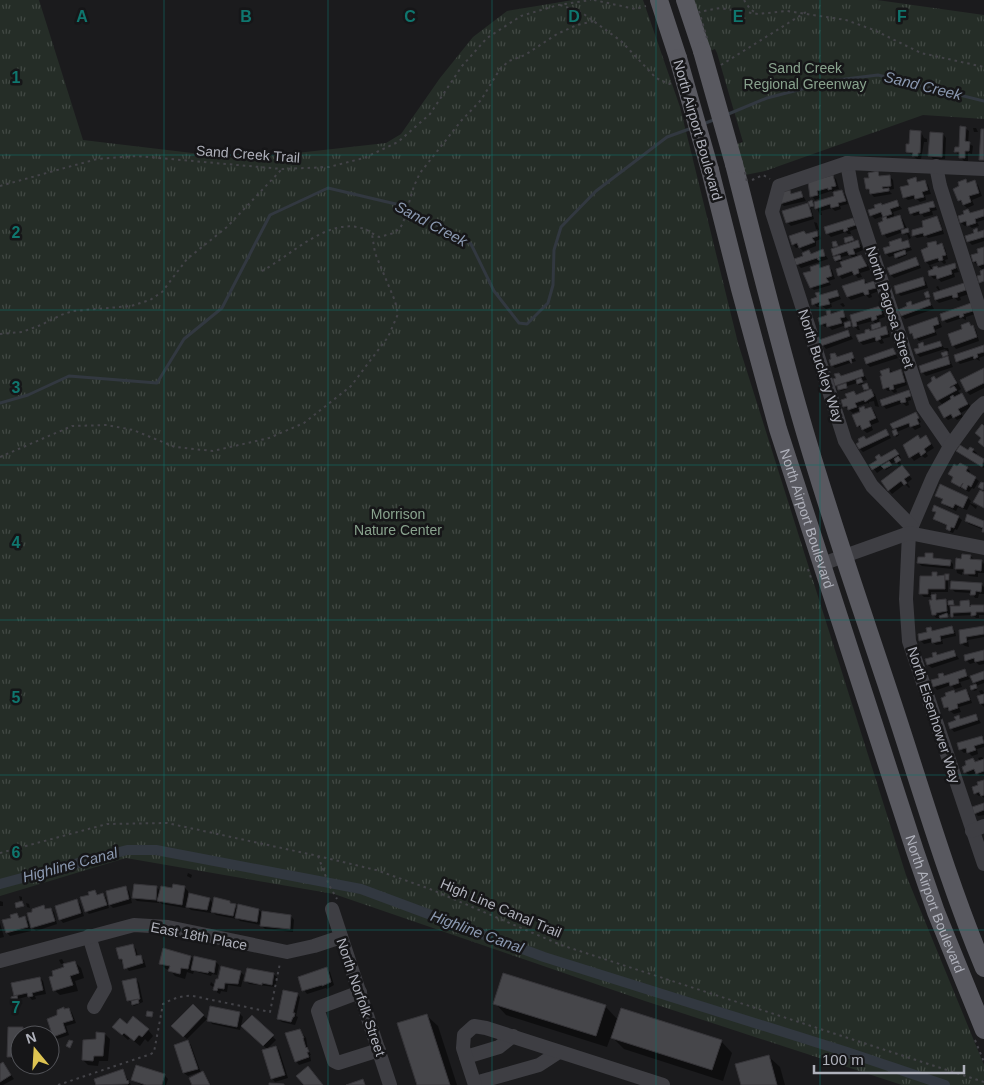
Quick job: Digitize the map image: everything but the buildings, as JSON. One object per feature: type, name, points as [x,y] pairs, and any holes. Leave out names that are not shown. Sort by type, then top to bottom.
[{"type":"main road","name":"North Airport Boulevard","points":[[685,0],[702,50],[734,164],[802,422],[844,556],[956,895],[984,968]]},
{"type":"main road","name":"North Airport Boulevard","points":[[653,3],[678,58],[710,170],[742,298],[778,429],[936,912],[984,1030]]},
{"type":"street","points":[[774,182],[847,163],[984,169]]},
{"type":"street","name":"North Pagosa Street","points":[[847,163],[852,191],[923,407],[950,446]]},
{"type":"street","points":[[936,166],[940,186],[984,323]]},
{"type":"street","name":"North Buckley Way","points":[[774,182],[772,212],[845,441],[872,486],[910,530]]},
{"type":"street","name":"North Eisenhower Way","points":[[984,403],[977,409],[950,446],[933,477],[910,530],[906,599],[909,641],[978,829],[984,864]]},
{"type":"street","points":[[822,564],[910,530],[984,548]]},
{"type":"street","name":"North Norfolk Street","points":[[332,910],[390,1085]]},
{"type":"street","name":"East 18th Place","points":[[0,961],[120,928],[151,925],[180,929],[287,952],[341,937]]},
{"type":"street","points":[[89,936],[105,988],[94,1007]]},
{"type":"street","points":[[360,992],[320,1007],[318,1012],[334,1061],[338,1063],[379,1050]]},
{"type":"street","points":[[560,1052],[539,1065],[504,1080],[475,1084],[466,1057],[464,1035],[474,1026],[486,1028],[663,1085]]},
{"type":"street","points":[[466,1057],[499,1047],[513,1036]]},
{"type":"path","name":"Sand Creek Trail","points":[[0,186],[97,159],[137,156],[282,169],[329,167],[364,158],[398,142],[430,114],[462,66],[487,38],[521,16],[558,5],[591,0]]},
{"type":"path","points":[[594,0],[635,9],[653,3]]},
{"type":"path","points":[[744,0],[750,9],[758,14]]},
{"type":"path","points":[[699,12],[720,8],[758,14],[787,11],[806,12],[846,20],[874,30],[922,53],[984,67]]},
{"type":"path","points":[[262,270],[312,237],[324,232],[359,227],[378,237],[394,233],[404,223],[414,186],[420,173],[480,100],[500,69],[509,61],[525,55],[556,34],[576,24],[594,21]]},
{"type":"path","points":[[0,334],[22,332],[41,326],[73,311],[132,306],[150,300],[162,292],[187,259],[228,227],[282,169]]},
{"type":"path","points":[[747,182],[762,175],[774,182]]},
{"type":"path","points":[[0,456],[72,426],[108,425],[134,430],[175,447],[213,451],[269,438],[304,423],[351,386],[388,337],[398,314],[395,301],[375,253],[372,234]]},
{"type":"path","name":"High Line Canal Trail","points":[[0,854],[107,824],[167,824],[318,856],[376,870],[430,889],[561,945],[984,1082]]},
{"type":"path","points":[[318,856],[329,885],[338,901],[337,906],[332,910]]},
{"type":"path","points":[[58,1085],[154,1052],[163,1004],[170,1000],[186,995],[270,1012],[281,961]]},
{"type":"green space","name":"Morrison Nature Center","points":[[0,0],[39,0],[83,140],[243,159],[386,143],[401,134],[440,78],[473,37],[507,11],[573,0],[643,0],[680,107],[738,343],[906,875],[984,1065],[984,1085],[902,1085],[645,1001],[334,894],[126,858],[0,896]]},
{"type":"green space","name":"Sand Creek Regional Greenway","points":[[694,0],[877,0],[984,15],[984,119],[923,115],[765,171],[745,175],[737,144],[743,142],[717,53],[715,49],[710,51]]},
{"type":"waterway","name":"Sand Creek","points":[[726,115],[767,98],[837,80],[878,75],[984,101]]},
{"type":"waterway","name":"Sand Creek","points":[[703,124],[716,119]]},
{"type":"waterway","name":"Sand Creek","points":[[0,403],[28,395],[69,376],[157,383],[184,339],[222,308],[270,215],[328,188],[400,205],[471,244],[494,291],[519,323],[527,324],[548,303],[553,285],[554,250],[561,227],[596,191],[667,137],[692,128]]},
{"type":"waterway","name":"Highline Canal","points":[[0,884],[127,850],[156,850],[361,889],[544,957],[847,1052],[945,1085]]}]
